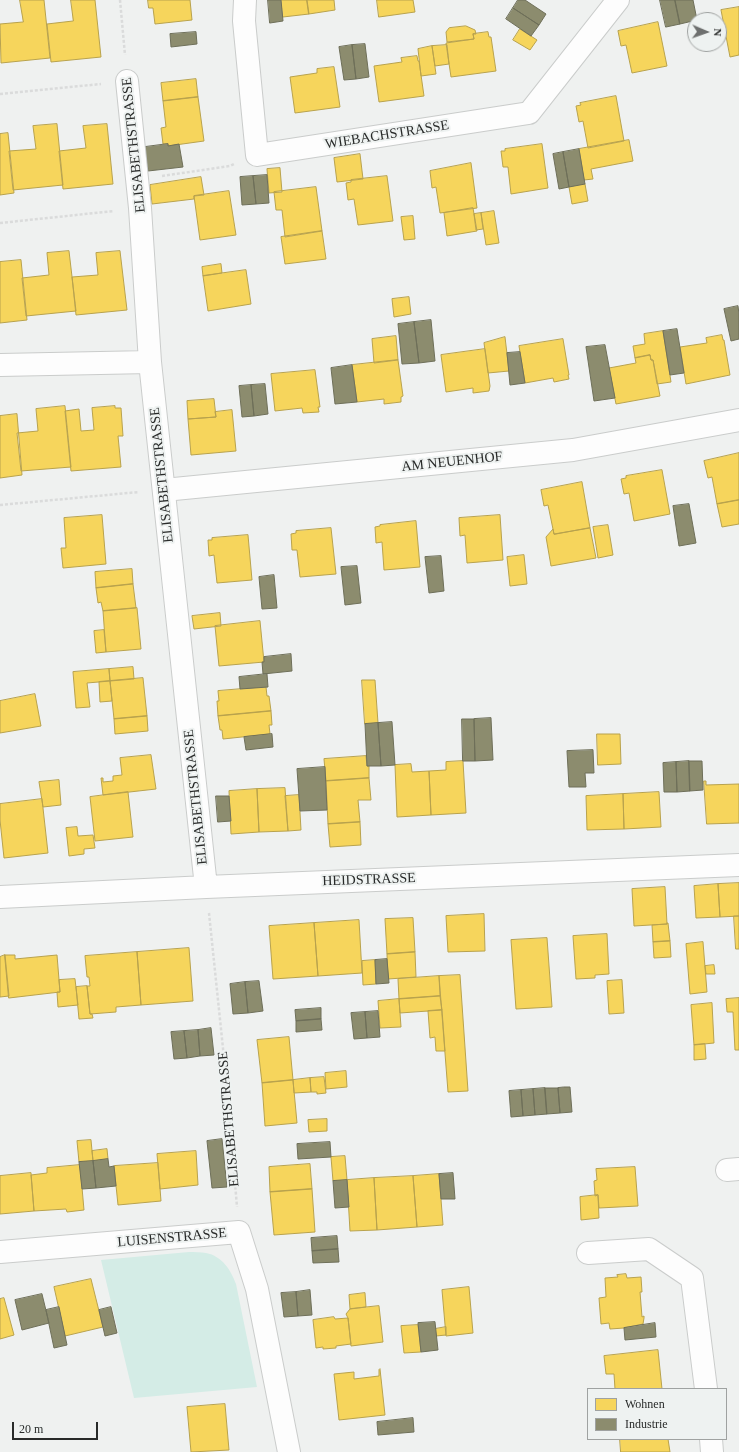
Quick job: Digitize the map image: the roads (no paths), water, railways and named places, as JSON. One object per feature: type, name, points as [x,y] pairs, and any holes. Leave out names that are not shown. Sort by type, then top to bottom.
[{"type":"street","name":"WIEBACHSTRASSE","points":[[245,0],[244,21],[257,155],[529,113],[618,0]]},
{"type":"street","name":"ELISABETHSTRASSE","points":[[127,81],[140,208],[150,362],[206,886]]},
{"type":"street","points":[[0,365],[150,362]]},
{"type":"street","name":"AM NEUENHOF","points":[[164,490],[573,450],[739,420]]},
{"type":"street","name":"HEIDSTRASSE","points":[[0,897],[206,886],[739,865]]},
{"type":"street","name":"LUISENSTRASSE","points":[[0,1252],[239,1232],[257,1289],[288,1452]]},
{"type":"street","points":[[588,1253],[649,1248],[692,1278],[706,1388]]},
{"type":"street","points":[[711,1440],[712,1452]]}]
